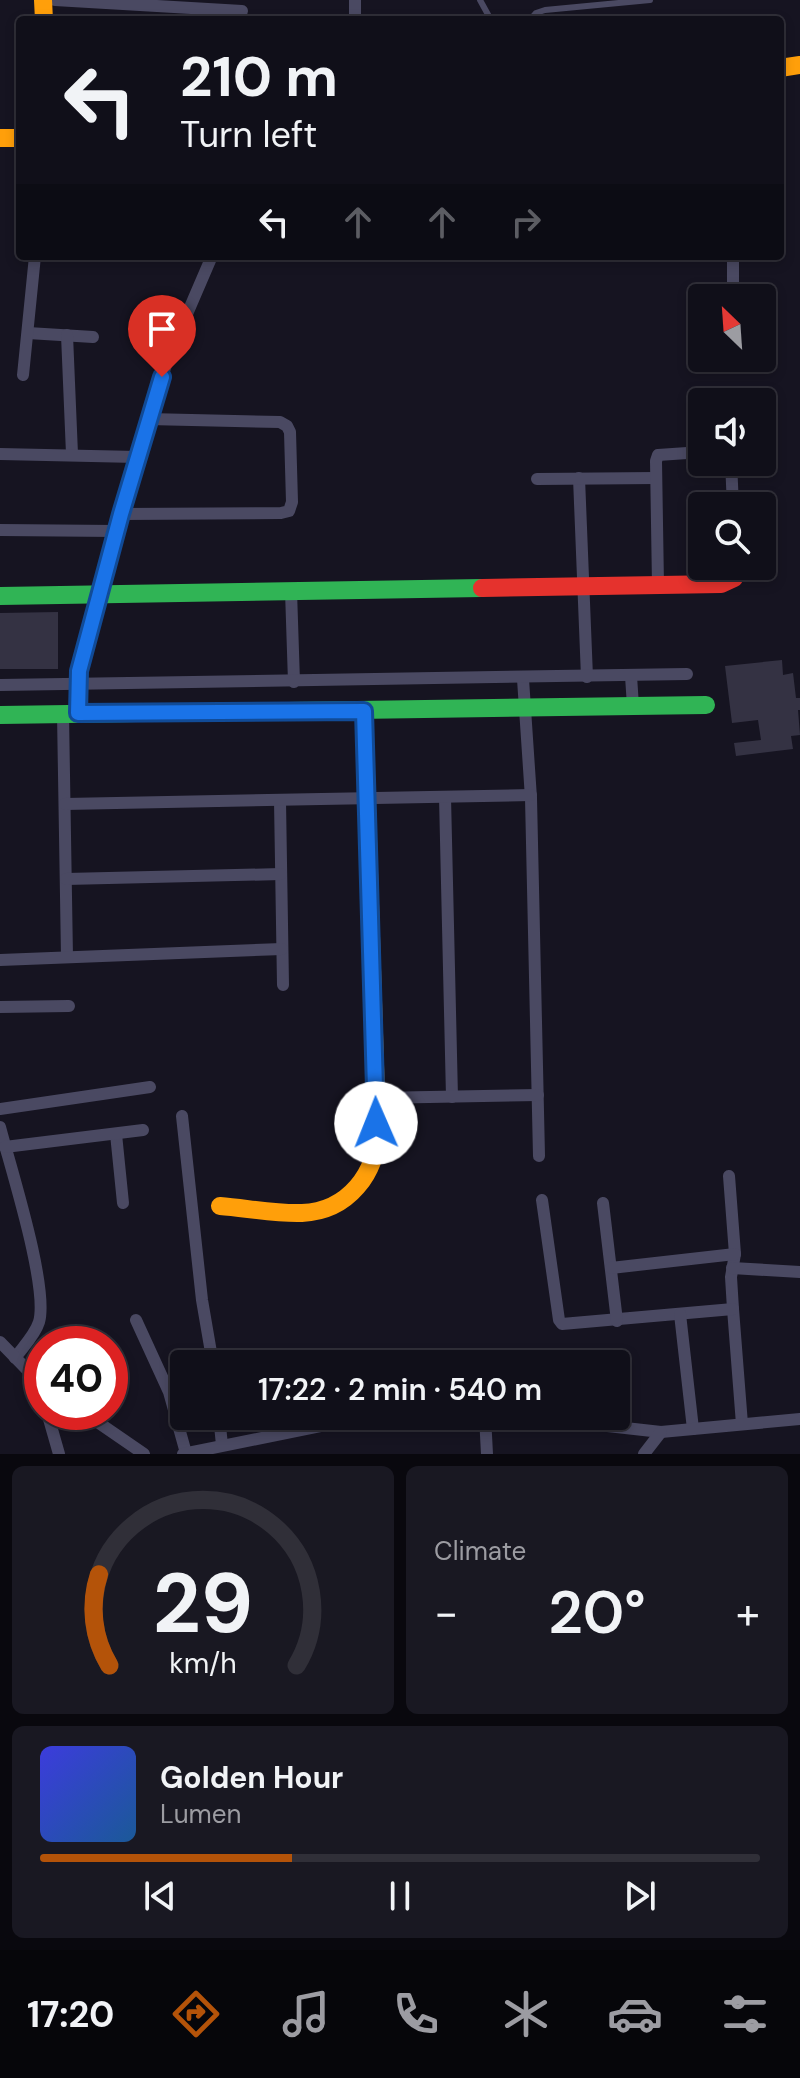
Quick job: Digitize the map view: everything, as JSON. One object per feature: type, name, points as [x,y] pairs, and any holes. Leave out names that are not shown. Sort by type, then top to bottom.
[{"type":"main road","points":[[0,596],[658,585],[732,580]]},
{"type":"main road","points":[[0,715],[706,705]]},
{"type":"main road","points":[[220,1206],[302,1213],[315,1211],[357,1190],[375,1159],[364,711]]},
{"type":"street","points":[[55,0],[242,11]]},
{"type":"street","points":[[23,375],[35,260]]},
{"type":"street","points":[[67,957],[65,804],[71,713],[79,685],[79,671],[148,419],[169,356],[210,260]]},
{"type":"street","points":[[733,260],[733,284]]},
{"type":"street","points":[[28,333],[93,337]]},
{"type":"street","points":[[67,335],[72,454]]},
{"type":"street","points":[[121,514],[281,513],[289,511],[292,502],[290,432],[287,426],[280,422],[148,419]]},
{"type":"street","points":[[658,585],[658,455],[688,453]]},
{"type":"street","points":[[0,454],[137,457]]},
{"type":"street","points":[[579,478],[587,677]]},
{"type":"street","points":[[537,479],[656,478]]},
{"type":"street","points":[[0,530],[117,531]]},
{"type":"street","points":[[291,591],[294,682]]},
{"type":"street","points":[[0,685],[687,674]]},
{"type":"street","points":[[631,676],[633,706]]},
{"type":"street","points":[[523,679],[531,795],[539,1156]]},
{"type":"street","points":[[65,804],[531,795]]},
{"type":"street","points":[[445,797],[452,1097]]},
{"type":"street","points":[[280,801],[283,985]]},
{"type":"street","points":[[66,879],[281,874]]},
{"type":"street","points":[[0,960],[282,949]]},
{"type":"street","points":[[0,1007],[69,1006]]},
{"type":"street","points":[[0,1109],[150,1087]]},
{"type":"street","points":[[375,1098],[538,1095]]},
{"type":"street","points":[[182,1116],[200,1284],[211,1350]]},
{"type":"street","points":[[0,1127],[41,1302],[39,1321],[33,1334],[15,1358]]},
{"type":"street","points":[[5,1147],[143,1130]]},
{"type":"street","points":[[116,1134],[123,1203]]},
{"type":"street","points":[[729,1176],[735,1254],[732,1268],[733,1309],[742,1424]]},
{"type":"street","points":[[542,1200],[562,1324],[733,1309]]},
{"type":"street","points":[[603,1203],[617,1321]]},
{"type":"street","points":[[611,1268],[735,1254]]},
{"type":"street","points":[[732,1268],[800,1272]]},
{"type":"street","points":[[680,1314],[693,1429]]},
{"type":"street","points":[[136,1320],[169,1392],[184,1454],[299,1430]]},
{"type":"street","points":[[0,1342],[24,1368]]},
{"type":"street","points":[[630,1429],[661,1432],[800,1419]]},
{"type":"street","points":[[52,1430],[59,1454]]},
{"type":"street","points":[[109,1430],[144,1454]]},
{"type":"street","points":[[220,1430],[222,1445]]},
{"type":"street","points":[[486,1430],[487,1454]]},
{"type":"street","points":[[644,1454],[661,1432]]},
{"type":"lane","points":[[533,16],[545,10],[650,0]]},
{"type":"building","points":[[58,612],[58,669],[0,669],[0,613]]},
{"type":"building","points":[[782,660],[783,675],[793,673],[796,698],[800,698],[800,735],[791,736],[793,749],[736,756],[734,743],[761,740],[758,720],[732,723],[725,666]]},
{"type":"traffic: fast","points":[[0,596],[482,588]]},
{"type":"traffic: fast","points":[[0,715],[706,705]]},
{"type":"traffic: slow","points":[[43,0],[44,16]]},
{"type":"traffic: slow","points":[[784,67],[800,65]]},
{"type":"traffic: slow","points":[[0,138],[16,138]]},
{"type":"traffic: slow","points":[[220,1206],[281,1213],[318,1211],[333,1205],[357,1187],[372,1160],[377,1129],[364,711]]},
{"type":"traffic: jam","points":[[482,588],[721,584],[730,580]]},
{"type":"route","points":[[162,377],[79,671],[78,713],[364,711],[376,1123]]}]
